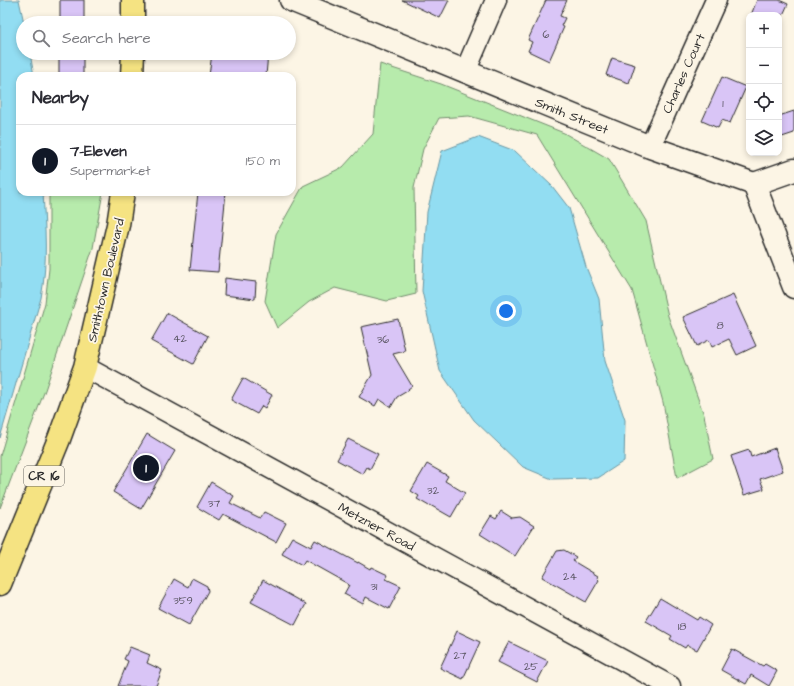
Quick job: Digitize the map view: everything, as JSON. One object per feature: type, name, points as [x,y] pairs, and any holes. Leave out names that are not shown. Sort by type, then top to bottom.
[{"type":"main road","points":[[133,0],[133,16]]},
{"type":"main road","points":[[132,60],[132,72]]},
{"type":"main road","name":"Smithtown Boulevard","points":[[85,367],[118,225],[122,196]]},
{"type":"main road","name":"CR 16","points":[[0,584],[59,439],[85,367]]},
{"type":"street","name":"Smith Street","points":[[291,0],[650,147],[754,184]]},
{"type":"street","points":[[465,72],[496,0]]},
{"type":"street","name":"Charles Court","points":[[650,147],[716,0]]},
{"type":"street","points":[[794,170],[754,184],[794,287]]},
{"type":"street","name":"Metzner Road","points":[[85,367],[670,686]]},
{"type":"green space","points":[[380,64],[441,84],[564,133],[609,159],[646,221],[668,316],[704,415],[713,459],[677,478],[663,402],[632,290],[537,135],[469,116],[439,118],[423,149],[414,188],[416,294],[387,301],[335,288],[309,302],[277,328],[265,301],[276,234],[303,186],[343,167],[373,134]]},
{"type":"green space","points":[[49,196],[102,196],[93,248],[45,390],[0,508],[0,456],[45,303],[49,269]]},
{"type":"water","points":[[0,0],[19,0],[22,16],[16,16],[16,60],[31,60],[33,72],[16,72],[16,196],[43,196],[45,271],[41,298],[0,438]]},
{"type":"water","points":[[478,137],[515,151],[552,186],[569,208],[586,267],[599,299],[605,361],[625,420],[624,461],[598,478],[552,479],[523,467],[474,420],[440,371],[422,291],[427,212],[442,151]]},
{"type":"building","points":[[60,0],[84,0],[84,16],[60,16]]},
{"type":"building","points":[[402,0],[449,0],[440,18]]},
{"type":"building","points":[[546,0],[567,0],[560,16],[565,18],[561,26],[564,27],[549,61],[528,51],[532,42],[528,40]]},
{"type":"building","points":[[757,0],[779,0],[788,4],[783,15],[782,12],[752,12]]},
{"type":"building","points":[[612,58],[635,65],[629,83],[606,75]]},
{"type":"building","points":[[59,60],[83,60],[83,72],[59,72]]},
{"type":"building","points":[[211,60],[267,60],[266,72],[210,72]]},
{"type":"building","points":[[722,77],[746,87],[730,123],[722,120],[718,128],[702,121]]},
{"type":"building","points":[[794,111],[794,133],[782,137],[782,120],[782,115]]},
{"type":"building","points":[[198,196],[226,196],[218,272],[190,270]]},
{"type":"building","points":[[225,278],[256,282],[255,299],[224,295]]},
{"type":"building","points":[[733,295],[756,346],[737,355],[729,339],[712,347],[709,340],[697,346],[683,317]]},
{"type":"building","points":[[167,313],[208,336],[193,364],[151,341]]},
{"type":"building","points":[[398,319],[405,351],[393,354],[412,386],[408,389],[409,390],[397,397],[391,407],[379,399],[375,406],[359,397],[372,375],[361,327]]},
{"type":"building","points":[[243,378],[272,395],[265,408],[262,406],[257,414],[231,400]]},
{"type":"building","points":[[147,434],[175,451],[141,509],[113,492]]},
{"type":"building","points":[[348,439],[378,454],[370,469],[367,467],[363,474],[337,460]]},
{"type":"building","points":[[775,448],[783,471],[760,479],[764,489],[744,495],[731,456],[749,450],[751,457]]},
{"type":"building","points":[[427,464],[448,476],[445,481],[465,493],[451,517],[417,499],[419,496],[411,491]]},
{"type":"building","points":[[211,482],[234,496],[230,503],[260,518],[264,512],[286,523],[276,542],[223,514],[219,520],[197,507]]},
{"type":"building","points":[[501,511],[512,518],[520,517],[534,526],[515,556],[480,534],[491,516],[496,519]]},
{"type":"building","points":[[292,537],[311,547],[315,540],[370,569],[371,567],[388,575],[386,579],[401,586],[389,609],[366,597],[363,604],[344,594],[349,585],[347,585],[348,584],[305,560],[302,565],[282,554]]},
{"type":"building","points":[[564,550],[576,557],[573,561],[598,576],[597,578],[599,580],[586,602],[542,577],[557,551]]},
{"type":"building","points":[[192,578],[207,586],[208,591],[189,625],[158,608],[174,579],[188,587]]},
{"type":"building","points":[[263,580],[306,604],[295,625],[251,602]]},
{"type":"building","points":[[660,598],[697,620],[699,617],[711,625],[697,650],[687,645],[685,648],[670,639],[672,636],[646,621]]},
{"type":"building","points":[[457,631],[480,642],[463,679],[440,668]]},
{"type":"building","points":[[509,642],[548,661],[537,682],[498,662]]},
{"type":"building","points":[[130,647],[150,655],[147,663],[162,670],[156,686],[118,686],[128,661],[124,659]]},
{"type":"building","points":[[732,649],[763,666],[765,664],[777,671],[769,686],[751,675],[746,684],[721,670]]},
{"type":"place","name":"7-Eleven","points":[[146,468]]}]
